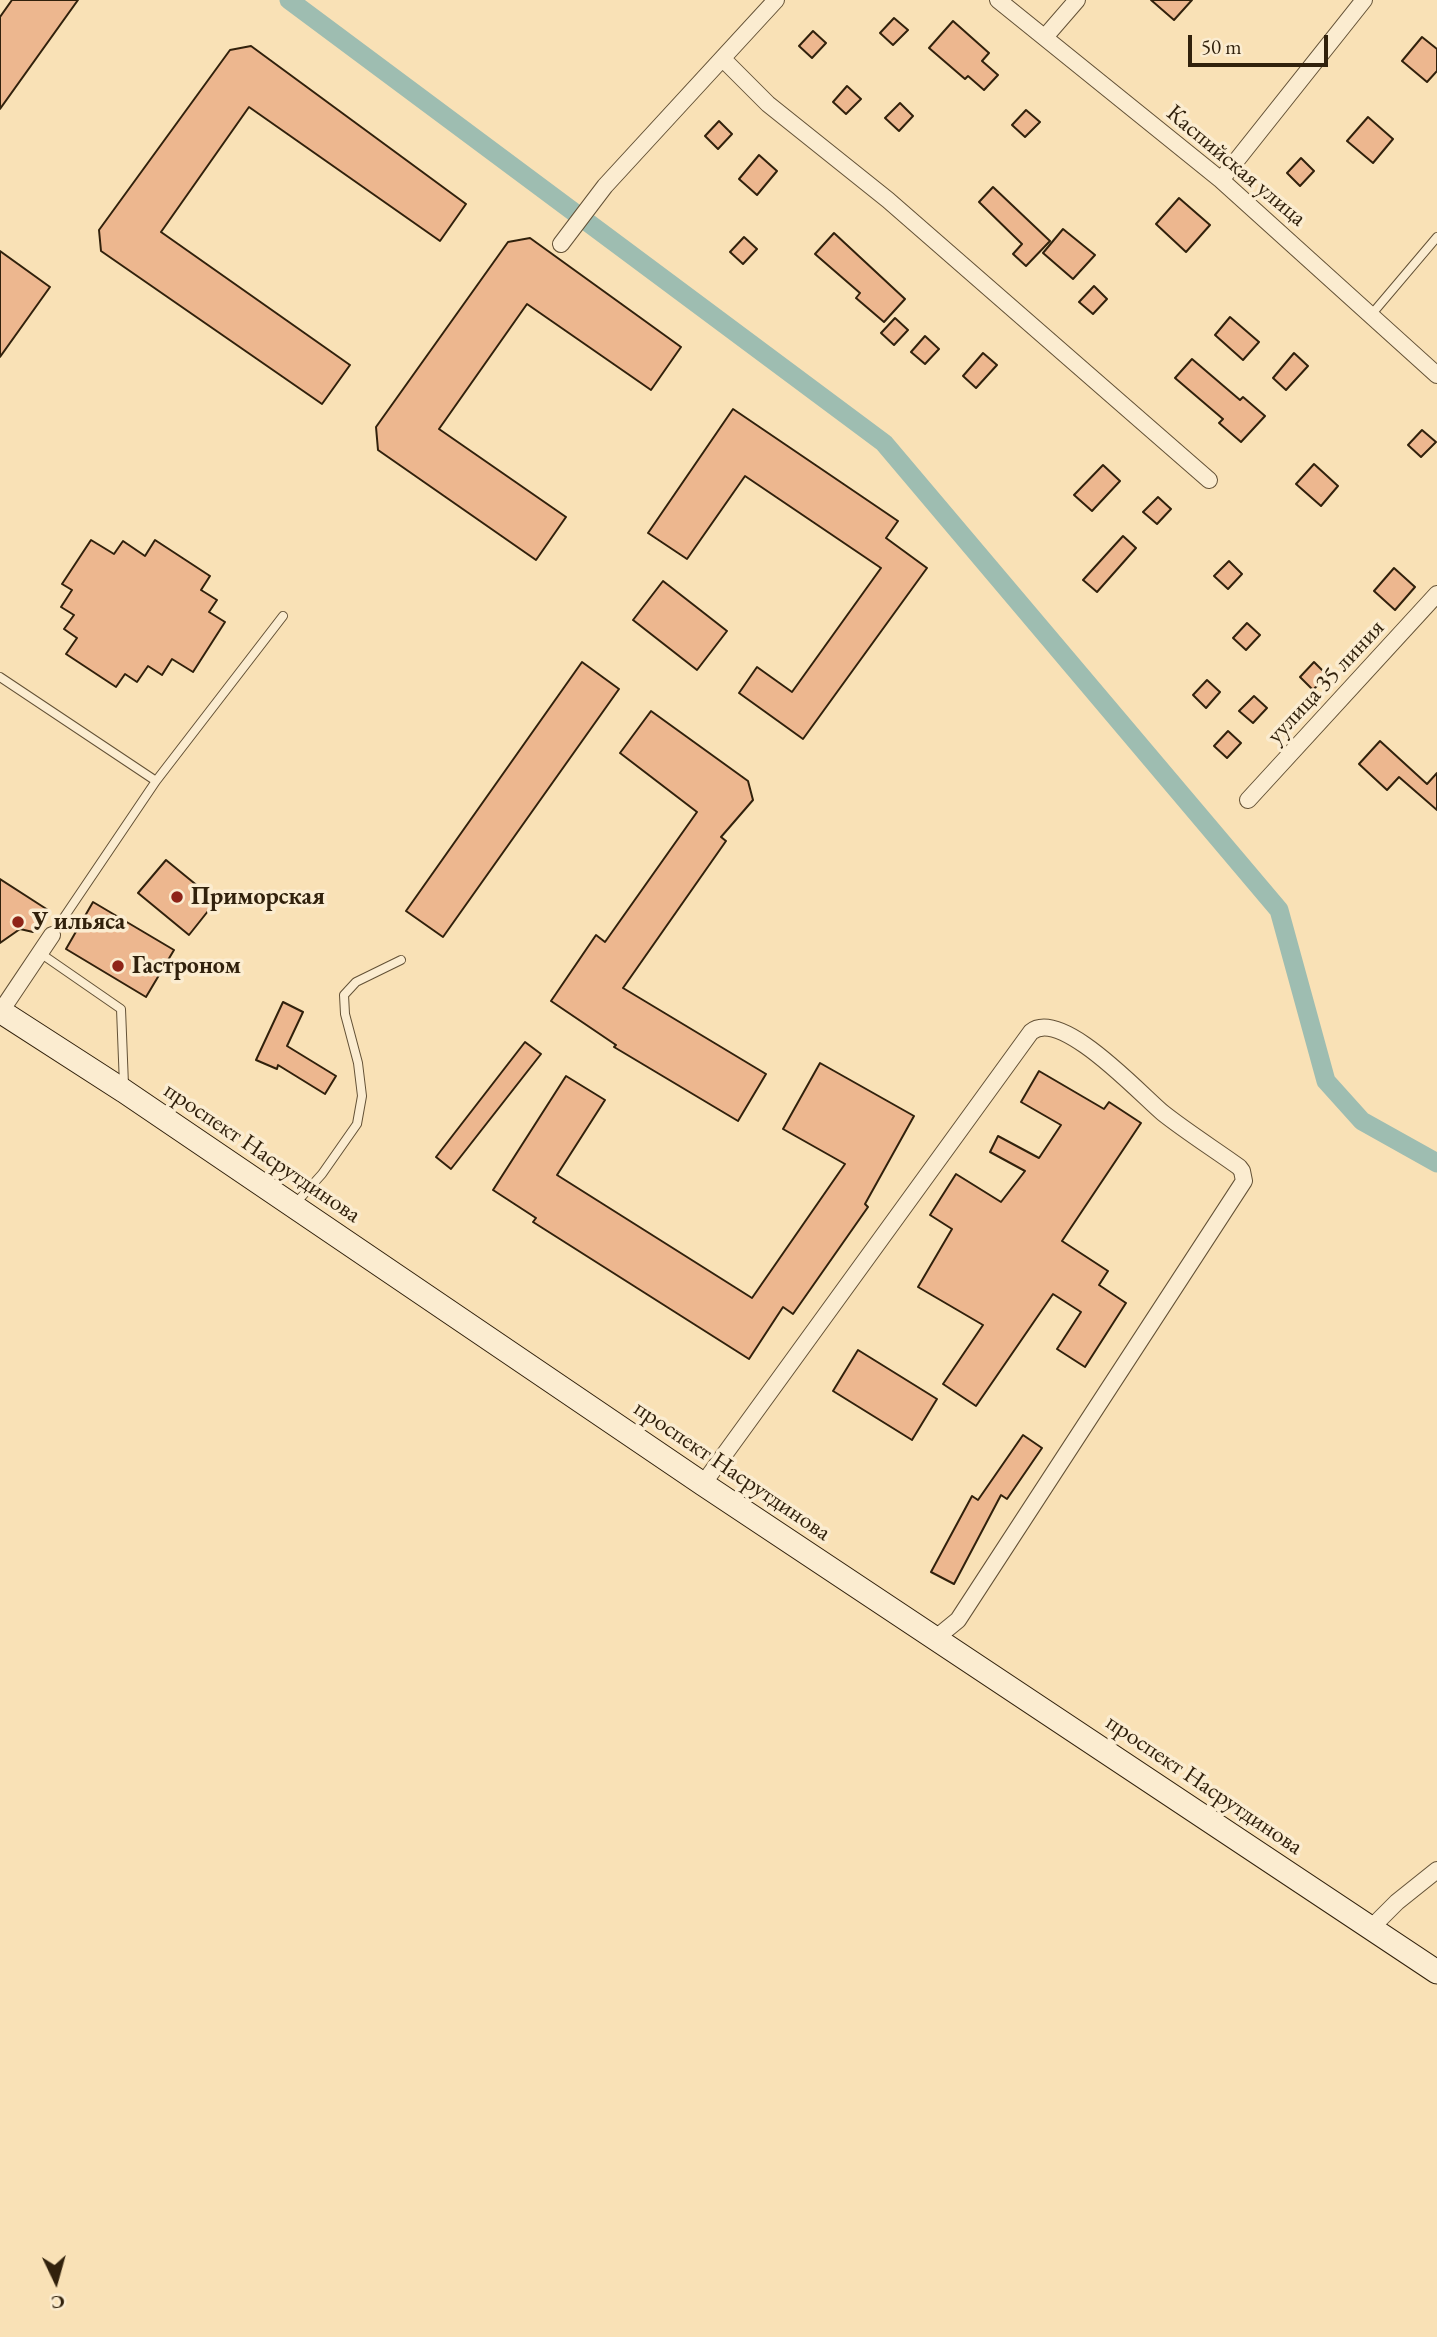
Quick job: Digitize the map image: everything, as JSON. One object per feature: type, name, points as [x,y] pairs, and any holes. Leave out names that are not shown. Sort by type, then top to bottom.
[{"type":"main road","name":"проспект Насрутдинова","points":[[0,1011],[124,1091],[703,1484],[1437,1972]]},
{"type":"street","points":[[561,244],[605,186],[776,0]]},
{"type":"street","name":"Каспийская улица","points":[[998,0],[1221,180],[1437,375]]},
{"type":"street","points":[[1045,37],[1077,0]]},
{"type":"street","points":[[1221,180],[1364,0]]},
{"type":"street","points":[[723,59],[768,104],[888,200],[1209,481]]},
{"type":"street","name":"уулица 35 линия","points":[[1248,800],[1437,594]]},
{"type":"street","points":[[0,1011],[52,935]]},
{"type":"street","points":[[703,1484],[1031,1032],[1039,1027],[1048,1028],[1098,1054],[1163,1113],[1238,1167],[1242,1171],[1244,1181],[958,1620],[936,1638]]},
{"type":"street","points":[[1371,1928],[1397,1902],[1437,1870]]},
{"type":"lane","points":[[1371,315],[1437,237]]},
{"type":"lane","points":[[52,935],[156,781],[283,616]]},
{"type":"lane","points":[[0,677],[156,781]]},
{"type":"lane","points":[[40,953],[121,1009],[124,1091]]},
{"type":"lane","points":[[293,1206],[322,1174],[357,1124],[362,1096],[358,1063],[345,1014],[344,995],[356,982],[401,961]]},
{"type":"building","points":[[12,0],[78,0],[0,109],[0,17]]},
{"type":"building","points":[[1151,0],[1192,0],[1174,20]]},
{"type":"building","points":[[894,18],[908,30],[893,45],[880,33]]},
{"type":"building","points":[[953,21],[989,53],[982,61],[998,75],[984,90],[968,76],[965,79],[929,48]]},
{"type":"building","points":[[813,31],[826,43],[812,58],[799,46]]},
{"type":"building","points":[[1422,37],[1437,49],[1437,71],[1427,82],[1402,61]]},
{"type":"building","points":[[251,46],[466,204],[440,241],[249,107],[161,232],[350,365],[322,404],[101,251],[99,230],[230,50]]},
{"type":"building","points":[[847,86],[861,99],[846,114],[833,102]]},
{"type":"building","points":[[900,103],[913,116],[899,131],[885,118]]},
{"type":"building","points":[[1026,110],[1040,122],[1025,137],[1012,125]]},
{"type":"building","points":[[1368,117],[1393,139],[1373,163],[1347,141]]},
{"type":"building","points":[[719,121],[732,134],[718,149],[705,136]]},
{"type":"building","points":[[759,155],[777,171],[757,195],[739,179]]},
{"type":"building","points":[[1301,158],[1314,171],[1300,186],[1287,173]]},
{"type":"building","points":[[993,187],[1050,241],[1026,266],[1013,254],[1022,244],[979,202]]},
{"type":"building","points":[[1179,198],[1210,225],[1186,252],[1156,224]]},
{"type":"building","points":[[1063,229],[1095,255],[1073,279],[1043,253]]},
{"type":"building","points":[[834,233],[905,299],[884,322],[856,298],[860,293],[815,254]]},
{"type":"building","points":[[744,237],[757,249],[743,264],[730,252]]},
{"type":"building","points":[[530,238],[681,347],[651,390],[527,304],[439,429],[566,517],[536,560],[378,450],[376,427],[508,242]]},
{"type":"building","points":[[0,251],[50,287],[0,357]]},
{"type":"building","points":[[1094,286],[1107,299],[1093,314],[1079,302]]},
{"type":"building","points":[[1230,317],[1259,342],[1243,360],[1215,335]]},
{"type":"building","points":[[895,318],[908,330],[894,345],[881,333]]},
{"type":"building","points":[[925,336],[939,349],[925,364],[911,352]]},
{"type":"building","points":[[983,353],[997,365],[976,388],[963,376]]},
{"type":"building","points":[[1294,353],[1308,366],[1286,390],[1273,378]]},
{"type":"building","points":[[1192,359],[1240,400],[1243,397],[1265,416],[1241,442],[1219,423],[1223,419],[1175,378]]},
{"type":"building","points":[[733,409],[898,521],[886,538],[927,568],[803,739],[739,693],[757,667],[792,692],[881,568],[745,476],[687,559],[648,533]]},
{"type":"building","points":[[1422,430],[1436,442],[1421,457],[1408,445]]},
{"type":"building","points":[[1314,464],[1338,486],[1321,506],[1296,484]]},
{"type":"building","points":[[1103,465],[1120,481],[1092,511],[1074,495]]},
{"type":"building","points":[[1158,497],[1171,509],[1157,524],[1143,512]]},
{"type":"building","points":[[1123,536],[1136,548],[1097,592],[1083,580]]},
{"type":"building","points":[[91,540],[114,554],[123,541],[145,556],[155,540],[210,576],[201,590],[217,600],[209,612],[225,622],[193,672],[172,659],[162,675],[148,666],[137,682],[125,674],[116,687],[66,654],[77,638],[64,629],[74,615],[61,607],[72,590],[62,584]]},
{"type":"building","points":[[1229,561],[1242,574],[1228,589],[1214,576]]},
{"type":"building","points":[[1394,568],[1415,587],[1395,610],[1374,591]]},
{"type":"building","points":[[663,581],[727,631],[697,670],[633,620]]},
{"type":"building","points":[[1247,623],[1260,635],[1246,650],[1233,638]]},
{"type":"building","points":[[582,662],[619,689],[443,937],[406,911]]},
{"type":"building","points":[[1314,662],[1327,675],[1313,690],[1300,677]]},
{"type":"building","points":[[1207,680],[1220,692],[1206,708],[1193,695]]},
{"type":"building","points":[[1254,696],[1267,708],[1253,723],[1239,711]]},
{"type":"building","points":[[651,711],[748,781],[753,800],[721,837],[726,841],[623,988],[766,1074],[738,1121],[614,1047],[616,1045],[551,1001],[596,935],[605,942],[697,812],[620,753]]},
{"type":"building","points":[[1228,731],[1241,743],[1227,758],[1214,746]]},
{"type":"building","points":[[1380,741],[1427,784],[1437,773],[1437,810],[1399,777],[1387,790],[1359,764]]},
{"type":"building","name":"Приморская","points":[[166,860],[216,901],[189,935],[138,893]]},
{"type":"building","name":"У ильяса","points":[[0,879],[48,910],[33,932],[20,929],[0,943]]},
{"type":"building","points":[[93,902],[174,950],[146,997],[66,949]]},
{"type":"building","points":[[283,1002],[303,1012],[287,1046],[336,1076],[325,1094],[278,1065],[277,1069],[256,1060]]},
{"type":"building","points":[[525,1042],[541,1054],[451,1169],[436,1157]]},
{"type":"building","points":[[820,1063],[914,1116],[865,1204],[868,1207],[793,1314],[783,1307],[749,1359],[533,1222],[536,1218],[493,1190],[566,1076],[605,1100],[557,1175],[752,1298],[845,1164],[783,1129]]},
{"type":"building","points":[[1039,1071],[1104,1109],[1109,1102],[1141,1123],[1062,1241],[1108,1271],[1099,1285],[1126,1303],[1085,1367],[1057,1349],[1081,1312],[1053,1294],[976,1406],[943,1384],[983,1325],[918,1287],[952,1229],[930,1215],[956,1174],[1001,1202],[1025,1171],[990,1152],[998,1136],[1039,1158],[1061,1125],[1021,1102]]},
{"type":"building","points":[[858,1350],[937,1399],[912,1440],[833,1391]]},
{"type":"building","points":[[1023,1435],[1042,1448],[1007,1499],[1001,1495],[954,1584],[931,1572],[972,1496],[978,1500]]},
{"type":"waterway","points":[[289,0],[884,443],[1279,910],[1326,1081],[1362,1121],[1437,1163]]},
{"type":"place","name":"Приморская","points":[[177,897]]},
{"type":"place","name":"У ильяса","points":[[18,922]]},
{"type":"place","name":"Гастроном","points":[[118,966]]}]
